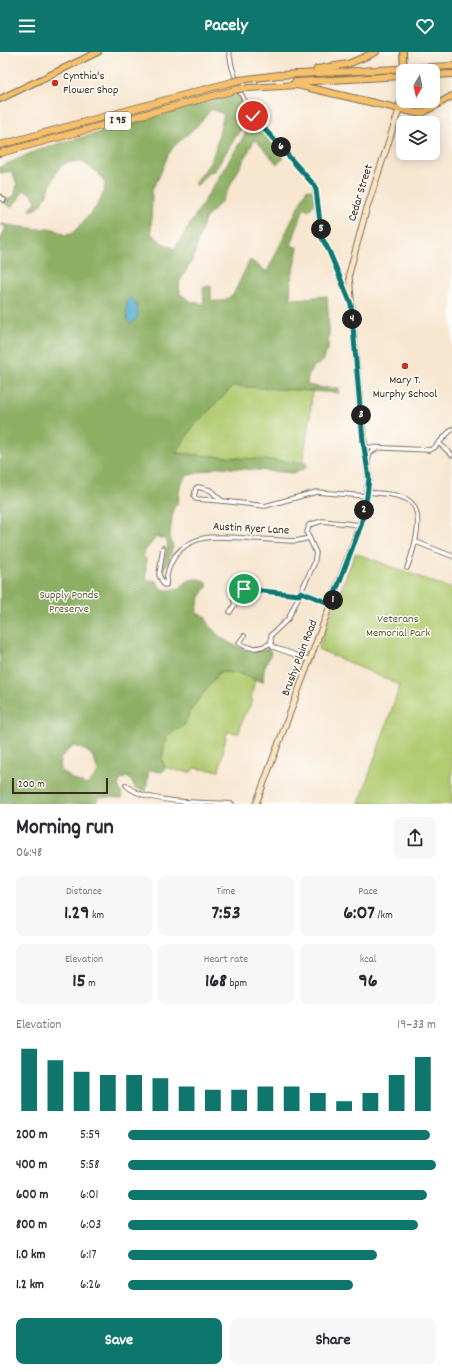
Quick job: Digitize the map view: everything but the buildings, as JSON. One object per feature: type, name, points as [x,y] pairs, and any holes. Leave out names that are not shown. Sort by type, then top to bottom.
[{"type":"highway","points":[[279,75],[348,64],[376,52]]},
{"type":"highway","name":"I 95","points":[[0,145],[240,80],[279,75],[452,66]]},
{"type":"highway","points":[[440,75],[452,74]]},
{"type":"highway","name":"I 95","points":[[0,153],[235,90],[277,83],[396,76]]},
{"type":"highway","points":[[246,88],[297,85],[399,110],[421,113],[452,96]]},
{"type":"main road","points":[[0,99],[98,52]]},
{"type":"main road","points":[[403,52],[404,64]]},
{"type":"main road","name":"Cedar Street","points":[[351,304],[349,274],[366,211],[399,110]]},
{"type":"main road","name":"Brushy Plain Road","points":[[256,804],[361,525],[367,494],[369,478],[364,447],[351,304]]},
{"type":"street","points":[[230,52],[232,68],[240,92],[253,116],[314,185],[322,238],[351,304]]},
{"type":"street","points":[[0,197],[4,200]]},
{"type":"street","points":[[364,447],[429,450],[434,448],[452,429]]},
{"type":"street","points":[[439,443],[452,455]]},
{"type":"street","points":[[367,463],[370,453],[380,447]]},
{"type":"street","points":[[222,501],[210,490],[196,488],[194,496],[196,499],[265,506],[316,492],[399,497],[412,504],[416,512],[416,542],[407,568]]},
{"type":"street","points":[[310,660],[279,650],[273,647],[271,643],[272,632],[288,619],[316,558],[316,553],[309,538],[309,525],[316,522],[330,521],[361,525]]},
{"type":"street","name":"Austin Ryer Lane","points":[[163,548],[160,575],[164,586],[166,585],[168,570],[173,559],[186,544],[197,539],[212,536],[296,541],[309,538]]},
{"type":"street","points":[[416,542],[452,556]]},
{"type":"street","points":[[230,612],[235,604],[234,601],[241,590],[244,589],[300,593],[331,604]]},
{"type":"street","points":[[244,636],[239,643],[244,646],[260,648],[271,643]]},
{"type":"street","points":[[126,785],[134,793],[168,800],[232,804]]},
{"type":"green space","name":"Supply Ponds Preserve","points":[[238,94],[244,109],[245,118],[242,127],[215,170],[207,174],[197,186],[194,184],[208,166],[214,154],[224,114],[211,109],[201,122],[174,146],[168,155],[159,177],[152,189],[151,233],[162,243],[175,249],[253,121],[284,158],[277,164],[255,139],[222,201],[205,219],[193,258],[179,283],[180,294],[192,302],[204,304],[203,287],[211,286],[211,301],[223,301],[233,295],[250,260],[267,272],[307,189],[313,191],[315,203],[309,210],[304,208],[291,245],[298,248],[291,280],[290,298],[296,299],[327,296],[329,330],[328,349],[321,363],[314,366],[308,376],[307,385],[323,388],[339,388],[339,393],[233,386],[192,428],[176,453],[306,463],[308,467],[295,473],[219,467],[186,476],[180,487],[178,503],[173,509],[170,536],[173,547],[167,565],[163,565],[168,544],[165,539],[156,537],[143,556],[146,559],[146,579],[157,581],[160,588],[165,590],[179,589],[184,583],[195,579],[199,579],[207,583],[207,587],[200,597],[196,613],[205,616],[211,628],[223,639],[237,647],[255,650],[269,649],[271,653],[264,669],[263,682],[236,673],[219,672],[189,712],[185,724],[166,736],[162,758],[165,769],[162,772],[149,770],[146,791],[135,788],[131,780],[127,777],[121,779],[118,785],[123,798],[98,797],[98,800],[92,804],[0,804],[0,241],[6,227],[0,224],[37,229],[54,229],[65,235],[72,234],[98,204],[102,197],[105,182],[98,173],[82,161],[68,162],[60,167],[56,173],[42,204],[37,209],[30,210],[36,201],[32,194],[23,190],[18,200],[11,207],[0,200],[0,194],[7,200],[15,195],[17,184],[12,171],[0,173],[0,167],[40,149]],"holes":[[[74,746],[88,752],[95,762],[98,773],[87,785],[72,779],[61,770],[60,759]]]},
{"type":"green space","points":[[233,386],[312,391],[310,418],[302,464],[175,453],[192,428]]},
{"type":"green space","name":"Veterans Memorial Park","points":[[355,553],[452,589],[452,804],[359,804],[400,685],[318,649]]},
{"type":"green space","points":[[219,672],[236,673],[255,679],[251,699],[253,701],[243,717],[239,733],[227,732],[219,771],[194,768],[191,772],[179,771],[165,767],[162,758],[166,736],[185,724],[189,712]]},
{"type":"water","points":[[131,298],[136,303],[138,316],[131,324],[128,320],[126,310],[128,300]]},
{"type":"waterway","points":[[0,796],[10,804]]},
{"type":"place","name":"Cynthia's Flower Shop","points":[[55,83]]},
{"type":"place","name":"Mary T. Murphy School","points":[[405,366]]},
{"type":"route","points":[[244,589],[299,595],[301,592],[331,604],[361,525],[369,478],[363,441],[351,304],[322,238],[316,190],[314,185],[253,116]]}]
